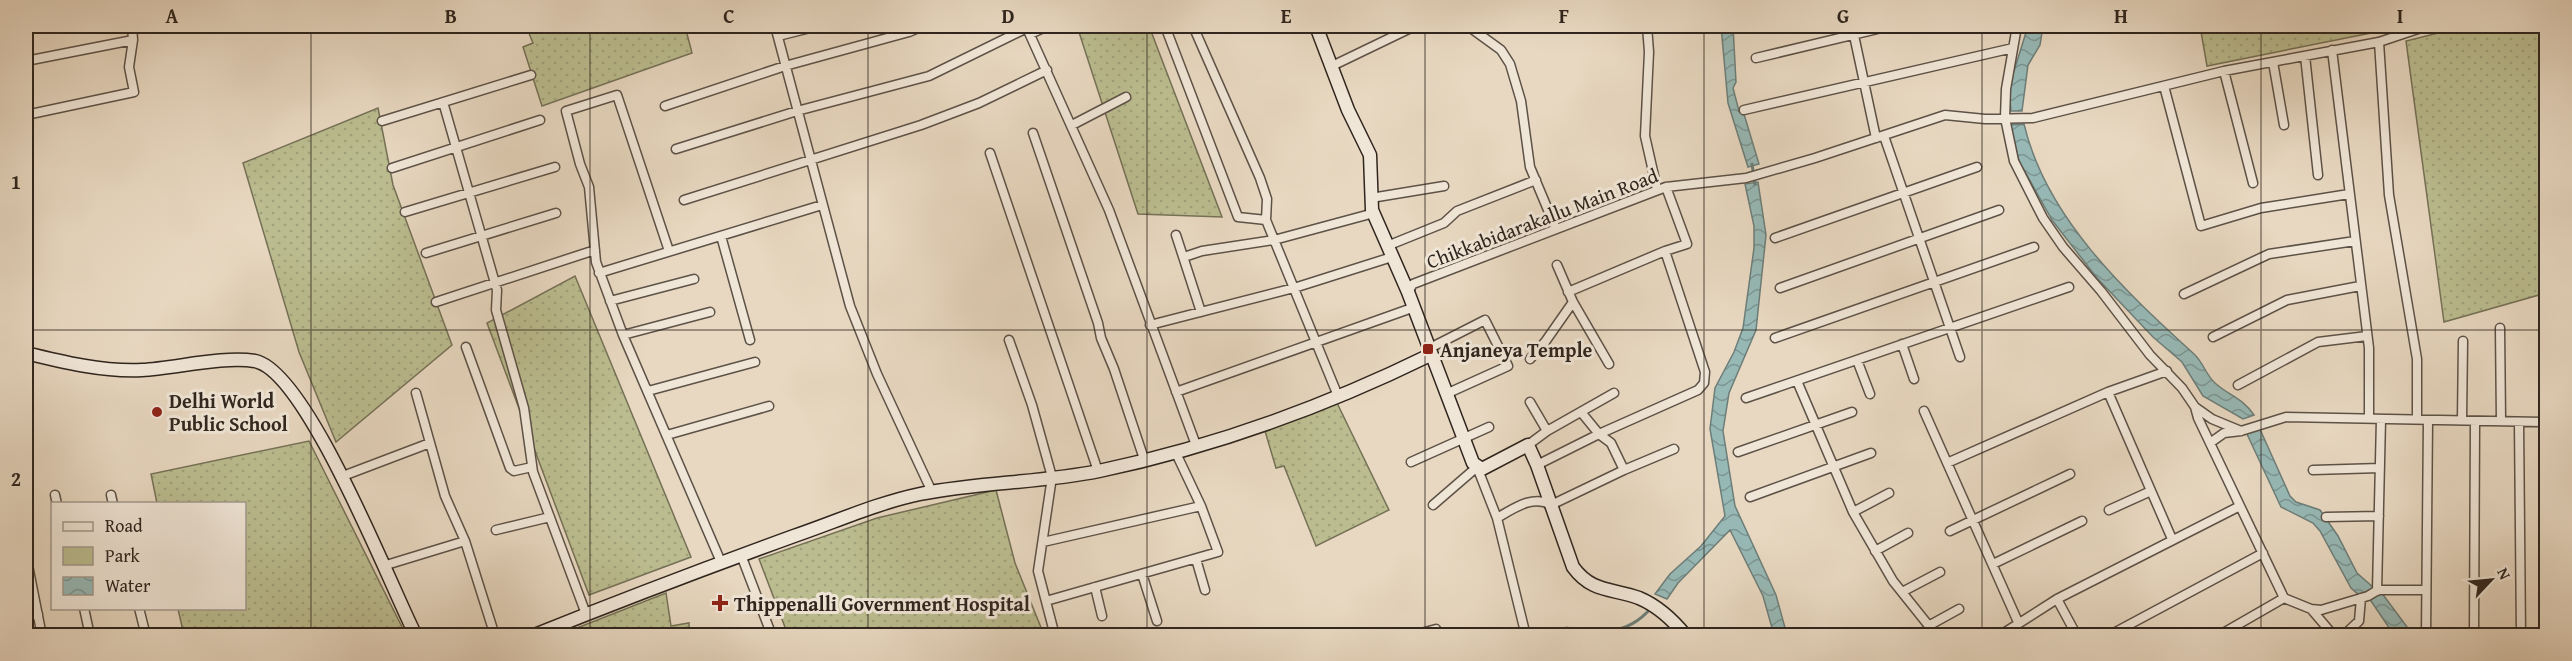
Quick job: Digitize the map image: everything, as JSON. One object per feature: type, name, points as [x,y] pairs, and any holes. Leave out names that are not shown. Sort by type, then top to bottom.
[{"type":"street","points":[[26,115],[134,92],[129,67],[134,40],[132,26]]},
{"type":"street","points":[[775,26],[850,306],[877,374],[932,492]]},
{"type":"street","points":[[778,36],[818,26]]},
{"type":"street","points":[[665,106],[785,66],[909,32],[923,26]]},
{"type":"street","points":[[676,149],[797,111],[929,76],[1028,29],[1048,26]]},
{"type":"street","points":[[1166,26],[1238,217],[1266,220]]},
{"type":"street","points":[[1193,26],[1260,178],[1267,199],[1266,220],[1338,396]]},
{"type":"street","points":[[1316,26],[1348,110],[1370,155],[1371,198],[1374,213],[1408,292],[1412,308],[1462,437],[1477,467],[1497,518],[1526,636]]},
{"type":"street","points":[[1332,66],[1415,26]]},
{"type":"street","points":[[1472,26],[1501,50],[1510,64],[1521,101],[1530,167],[1556,229]]},
{"type":"street","points":[[1568,292],[1687,244],[1661,188],[1645,136],[1649,52],[1647,26]]},
{"type":"street","points":[[1756,58],[1853,30],[1890,26]]},
{"type":"street","points":[[2017,26],[2006,88],[2005,118],[2014,161],[2043,218],[2063,247],[2195,407],[2212,419],[2241,431]]},
{"type":"street","name":"Chikkabidarakallu Main Road","points":[[1408,292],[1413,285],[1661,188],[1750,176],[1945,115],[1985,119],[2025,118],[2224,71],[2379,42],[2427,26]]},
{"type":"street","points":[[1028,29],[1109,210],[1196,445]]},
{"type":"street","points":[[1853,30],[1863,81],[1880,137],[1904,194],[1960,357]]},
{"type":"street","points":[[26,61],[134,40]]},
{"type":"street","points":[[2379,42],[2389,195],[2417,359],[2417,419]]},
{"type":"street","points":[[1744,110],[2013,48]]},
{"type":"street","points":[[2332,50],[2367,336],[2369,418]]},
{"type":"street","points":[[2305,56],[2318,175]]},
{"type":"street","points":[[2273,62],[2284,125]]},
{"type":"street","points":[[684,200],[826,153],[921,125],[969,107],[1047,70]]},
{"type":"street","points":[[2224,71],[2253,183]]},
{"type":"street","points":[[382,121],[531,75]]},
{"type":"street","points":[[2164,86],[2201,226],[2261,208],[2349,194]]},
{"type":"street","points":[[669,251],[617,95],[566,111],[580,164],[589,187],[599,273],[623,335],[721,562]]},
{"type":"street","points":[[1072,124],[1126,97]]},
{"type":"street","points":[[443,102],[497,290],[495,310],[524,408],[532,467],[586,614]]},
{"type":"street","points":[[392,168],[540,120]]},
{"type":"street","points":[[1033,133],[1144,459]]},
{"type":"street","points":[[990,153],[1098,471]]},
{"type":"street","points":[[405,212],[555,167]]},
{"type":"street","points":[[1775,238],[1977,167]]},
{"type":"street","points":[[1150,325],[1294,288],[1389,251],[1444,223],[1457,211],[1536,180]]},
{"type":"street","points":[[1371,198],[1444,186]]},
{"type":"street","points":[[599,273],[822,204]]},
{"type":"street","points":[[1780,288],[2000,210]]},
{"type":"street","points":[[426,254],[556,213]]},
{"type":"street","points":[[1184,257],[1202,251],[1274,240],[1374,213]]},
{"type":"street","points":[[1176,235],[1201,312]]},
{"type":"street","points":[[721,236],[750,340]]},
{"type":"street","points":[[2184,294],[2269,254],[2355,241]]},
{"type":"street","points":[[1775,338],[2034,247]]},
{"type":"street","points":[[436,302],[596,250]]},
{"type":"street","points":[[1537,465],[1599,434],[1698,390],[1704,383],[1705,372],[1665,251]]},
{"type":"street","points":[[1557,265],[1573,302],[1609,364]]},
{"type":"street","points":[[610,301],[694,279]]},
{"type":"street","points":[[2213,337],[2287,300],[2360,286]]},
{"type":"street","points":[[1746,398],[2069,287]]},
{"type":"street","points":[[1530,359],[1573,302]]},
{"type":"street","points":[[1176,392],[1412,308]]},
{"type":"street","points":[[623,335],[710,312]]},
{"type":"street","points":[[532,636],[721,562],[864,512],[932,492],[1098,471],[1251,428],[1375,382],[1485,320],[1508,366],[1446,394]]},
{"type":"street","points":[[2500,328],[2501,421]]},
{"type":"street","points":[[2238,385],[2318,342],[2367,336]]},
{"type":"street","points":[[1010,340],[1032,405],[1052,477],[1038,571],[1055,636]]},
{"type":"street","points":[[2462,420],[2463,341]]},
{"type":"street","points":[[1902,344],[1914,379]]},
{"type":"street","points":[[466,347],[510,468],[514,471],[532,467]]},
{"type":"street","points":[[26,353],[117,370],[141,370],[239,360],[258,362],[278,375],[306,413],[343,476],[382,566],[416,636]]},
{"type":"street","points":[[1857,360],[1870,394]]},
{"type":"street","points":[[648,391],[755,362]]},
{"type":"street","points":[[1947,463],[2108,392],[2167,371]]},
{"type":"street","points":[[1797,381],[1853,512],[1902,592],[1937,636]]},
{"type":"street","points":[[2108,392],[2172,539]]},
{"type":"street","points":[[416,393],[445,496],[465,541],[495,636]]},
{"type":"street","points":[[1433,505],[1477,467],[1485,468],[1528,446],[1547,431],[1614,393]]},
{"type":"street","points":[[1530,402],[1547,431]]},
{"type":"street","points":[[667,435],[769,406]]},
{"type":"street","points":[[2195,407],[2198,418],[2284,598],[2311,609],[2321,610],[2371,594],[2426,590]]},
{"type":"street","points":[[1924,411],[2018,622]]},
{"type":"street","points":[[1581,412],[1599,434],[1611,442],[1624,470]]},
{"type":"street","points":[[1738,452],[1852,412]]},
{"type":"street","points":[[2210,443],[2224,433],[2241,431],[2286,417],[2547,422]]},
{"type":"street","points":[[2343,636],[2359,621],[2371,594],[2379,516],[2381,419]]},
{"type":"street","points":[[2426,636],[2428,420]]},
{"type":"street","points":[[2474,636],[2475,421]]},
{"type":"street","points":[[2519,422],[2521,636]]},
{"type":"street","points":[[1411,462],[1462,437],[1489,427]]},
{"type":"street","points":[[343,476],[430,443]]},
{"type":"street","points":[[1528,446],[1537,465],[1573,567],[1583,580],[1603,590],[1639,598],[1670,616],[1686,636]]},
{"type":"street","points":[[1551,505],[1674,449]]},
{"type":"street","points":[[1046,601],[1218,552],[1201,506],[1174,451]]},
{"type":"street","points":[[1750,497],[1871,453]]},
{"type":"street","points":[[2313,470],[2380,468]]},
{"type":"street","points":[[1950,531],[2070,474]]},
{"type":"street","points":[[2109,510],[2151,491]]},
{"type":"street","points":[[1853,512],[1889,493]]},
{"type":"street","points":[[1497,518],[1530,502],[1543,500],[1551,505]]},
{"type":"street","points":[[1042,542],[1201,506]]},
{"type":"street","points":[[1999,636],[2057,599],[2240,506]]},
{"type":"street","points":[[2326,517],[2379,516]]},
{"type":"street","points":[[496,530],[550,517]]},
{"type":"street","points":[[1993,564],[2082,521]]},
{"type":"street","points":[[1875,551],[1908,533]]},
{"type":"street","points":[[382,566],[465,541]]},
{"type":"street","points":[[2108,636],[2263,553]]},
{"type":"street","points":[[26,555],[42,636]]},
{"type":"street","points":[[741,555],[772,636]]},
{"type":"street","points":[[1196,559],[1205,590]]},
{"type":"street","points":[[1902,592],[1940,572]]},
{"type":"street","points":[[1142,574],[1157,621]]},
{"type":"street","points":[[1095,587],[1102,616]]},
{"type":"street","points":[[2218,636],[2284,598]]},
{"type":"street","points":[[2057,599],[2077,636]]},
{"type":"street","points":[[1930,625],[1959,609]]},
{"type":"street","points":[[2311,609],[2334,636]]},
{"type":"street","points":[[84,610],[90,636]]},
{"type":"street","points":[[139,610],[146,636]]},
{"type":"street","points":[[26,617],[38,614]]},
{"type":"street","points":[[1410,636],[1436,629]]},
{"type":"green space","points":[[526,26],[685,26],[692,53],[542,106],[523,47],[533,43]]},
{"type":"green space","points":[[1077,26],[1149,26],[1222,217],[1138,214]]},
{"type":"green space","points":[[2200,26],[2391,26],[2376,32],[2207,66]]},
{"type":"green space","points":[[2466,26],[2545,26],[2546,293],[2444,322],[2406,41]]},
{"type":"green space","points":[[378,108],[393,185],[452,345],[336,442],[299,352],[243,163]]},
{"type":"green space","points":[[575,276],[691,557],[589,595],[487,323]]},
{"type":"green space","points":[[1337,403],[1389,510],[1316,546],[1284,466],[1276,468],[1265,431]]},
{"type":"green space","points":[[309,441],[406,635],[184,635],[178,610],[246,610],[246,502],[157,502],[151,474]]},
{"type":"green space","points":[[996,490],[1015,563],[1044,635],[788,635],[759,559],[877,518]]},
{"type":"green space","points":[[666,593],[671,626],[689,623],[689,635],[559,635]]},
{"type":"water","points":[[1721,26],[1733,26],[1736,82],[1733,88],[1739,111],[1744,114],[1759,164],[1748,167],[1728,103]]},
{"type":"water","points":[[2028,26],[2043,26],[2040,45],[2028,65],[2022,111],[2011,111],[2009,87]]},
{"type":"water","points":[[2024,124],[2035,158],[2050,191],[2091,251],[2141,305],[2197,357],[2215,383],[2246,405],[2254,415],[2243,419],[2203,396],[2182,362],[2153,337],[2097,278],[2052,220],[2019,161],[2010,125]]},
{"type":"water","points":[[1758,182],[1766,235],[1756,330],[1729,393],[1723,431],[1735,506],[1776,595],[1787,635],[1774,635],[1763,596],[1730,530],[1678,583],[1667,599],[1655,594],[1670,574],[1701,546],[1725,516],[1710,429],[1715,388],[1734,352],[1743,328],[1754,248],[1754,226],[1745,184]]},
{"type":"water","points":[[2259,427],[2290,496],[2296,502],[2320,510],[2338,536],[2357,573],[2374,588],[2359,595],[2351,588],[2320,531],[2313,523],[2281,507],[2246,432]]},
{"type":"water","points":[[2381,592],[2413,635],[2394,635],[2369,598]]},
{"type":"waterway","points":[[1752,164],[1755,184]]},
{"type":"waterway","points":[[1557,636],[1566,628],[1589,631],[1622,628],[1641,618],[1650,609]]},
{"type":"place","name":"Anjaneya Temple","points":[[1428,349]]},
{"type":"place","name":"Delhi World Public School","points":[[157,412]]},
{"type":"place","name":"Thippenalli Government Hospital","points":[[720,603]]}]
